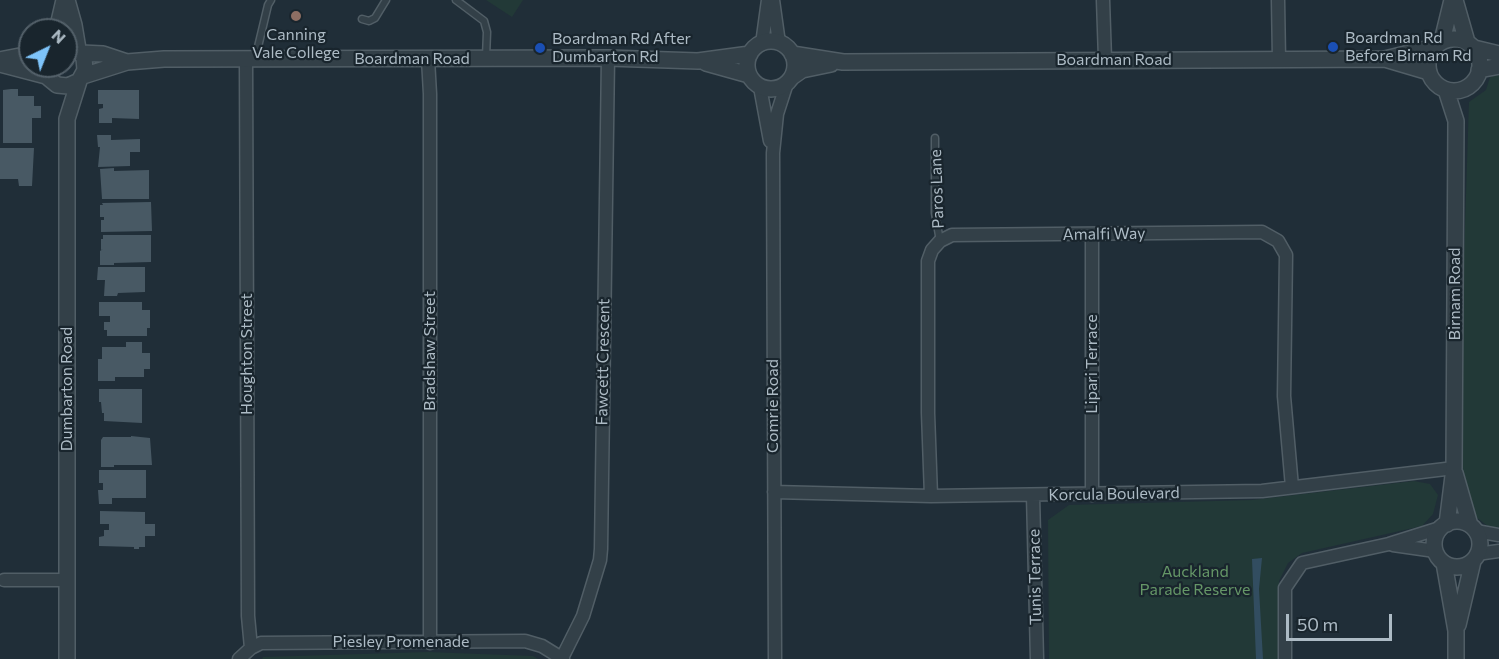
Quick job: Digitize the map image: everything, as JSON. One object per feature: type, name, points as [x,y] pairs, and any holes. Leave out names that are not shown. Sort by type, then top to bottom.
[{"type":"street","points":[[60,18],[65,0]]},
{"type":"street","points":[[65,0],[71,18]]},
{"type":"street","points":[[762,44],[768,0]]},
{"type":"street","points":[[760,87],[749,75],[747,61],[750,54],[762,44],[767,42],[779,44],[773,0]]},
{"type":"street","points":[[1103,0],[1104,59]]},
{"type":"street","points":[[1278,0],[1279,59]]},
{"type":"street","points":[[1429,72],[1428,59],[1438,44],[1454,0]]},
{"type":"street","points":[[1446,90],[1454,91],[1470,85],[1479,70],[1479,58],[1470,45],[1454,0]]},
{"type":"street","name":"Boardman Road","points":[[779,44],[792,54],[843,62],[1386,59],[1459,39],[1499,54]]},
{"type":"street","name":"Boardman Road","points":[[78,50],[103,54],[127,62]]},
{"type":"street","points":[[78,54],[85,64],[81,78]]},
{"type":"street","name":"Boardman Road","points":[[53,78],[68,86],[81,78],[127,62],[164,59],[608,58],[698,61],[750,54]]},
{"type":"street","points":[[789,80],[794,62],[792,54]]},
{"type":"street","name":"Boardman Road","points":[[0,62],[18,57]]},
{"type":"street","name":"Fawcett Crescent","points":[[563,658],[583,616],[600,560],[601,549],[608,58]]},
{"type":"street","name":"Bradshaw Street","points":[[428,59],[430,94],[430,643]]},
{"type":"street","name":"Boardman Road","points":[[1386,59],[1429,72],[1432,80],[1446,90]]},
{"type":"street","name":"Houghton Street","points":[[251,648],[248,616],[252,60]]},
{"type":"street","name":"Boardman Road","points":[[698,61],[749,75]]},
{"type":"street","name":"Boardman Road","points":[[0,62],[18,67]]},
{"type":"street","name":"Boardman Road","points":[[760,87],[774,89],[802,70],[843,62]]},
{"type":"street","points":[[1479,70],[1499,66]]},
{"type":"street","name":"Dumbarton Road","points":[[50,78],[67,118]]},
{"type":"street","name":"Dumbarton Road","points":[[67,659],[67,118],[81,78]]},
{"type":"street","name":"Comrie Road","points":[[775,659],[773,153],[777,114],[789,80]]},
{"type":"street","name":"Birnam Road","points":[[1456,121],[1470,85]]},
{"type":"street","name":"Comrie Road","points":[[760,87],[773,153]]},
{"type":"street","name":"Birnam Road","points":[[1446,90],[1456,121],[1454,468],[1443,526],[1435,539],[1456,631],[1456,659]]},
{"type":"street","name":"Amalfi Way","points":[[940,240],[952,235],[1262,232],[1278,241],[1286,255],[1284,396],[1292,487]]},
{"type":"street","name":"Lipari Terrace","points":[[1092,234],[1092,495]]},
{"type":"street","points":[[931,496],[928,413],[928,261],[932,250],[940,240]]},
{"type":"street","name":"Birnam Road","points":[[1454,468],[1480,543],[1456,631]]},
{"type":"street","name":"Korcula Boulevard","points":[[774,492],[931,496],[1262,491],[1454,468]]},
{"type":"street","name":"Tunis Terrace","points":[[1033,495],[1037,659]]},
{"type":"street","points":[[1284,659],[1285,588],[1302,563],[1389,544],[1459,521],[1473,528],[1499,535]]},
{"type":"street","points":[[1389,544],[1440,557],[1449,566],[1462,566],[1475,558],[1499,550]]},
{"type":"street","points":[[4,580],[67,580]]},
{"type":"street","name":"Piesley Promenade","points":[[251,648],[261,643],[271,642],[525,641],[542,646],[563,658]]},
{"type":"street","points":[[239,659],[251,648]]},
{"type":"lane","points":[[252,60],[257,51],[271,0]]},
{"type":"lane","points":[[362,20],[369,21],[375,18],[386,0]]},
{"type":"lane","points":[[456,0],[484,21],[487,32],[486,59]]},
{"type":"lane","name":"Paros Lane","points":[[935,138],[935,213],[940,240]]},
{"type":"green space","points":[[486,0],[523,0],[512,17]]},
{"type":"green space","points":[[1499,75],[1499,527],[1489,527],[1476,517],[1460,471],[1458,442],[1469,102],[1486,90],[1490,77]]},
{"type":"green space","name":"Auckland Parade Reserve","points":[[1414,481],[1430,484],[1438,495],[1433,514],[1422,526],[1302,553],[1288,563],[1279,581],[1278,659],[1049,659],[1048,520],[1069,505],[1252,500]]},
{"type":"green space","points":[[428,652],[533,656],[538,659],[262,659],[263,657]]},
{"type":"water","points":[[1262,558],[1259,589],[1263,659],[1256,659],[1252,559]]},
{"type":"building","points":[[18,89],[18,96],[34,96],[34,106],[41,106],[41,118],[32,118],[32,143],[3,143],[3,90]]},
{"type":"building","points":[[98,90],[139,90],[139,119],[112,118],[112,123],[99,123],[99,109],[103,108],[103,104],[98,104]]},
{"type":"building","points":[[97,135],[111,135],[111,140],[140,139],[140,152],[130,152],[130,166],[98,167],[100,147],[98,147]]},
{"type":"building","points":[[0,148],[34,148],[32,186],[19,186],[18,179],[0,179]]},
{"type":"building","points":[[114,168],[114,171],[149,170],[149,199],[102,199],[100,169]]},
{"type":"building","points":[[151,202],[152,231],[101,232],[101,220],[104,220],[104,217],[100,217],[102,203]]},
{"type":"building","points":[[103,235],[151,235],[151,262],[100,265]]},
{"type":"building","points":[[98,267],[145,267],[145,292],[104,296],[105,280],[97,280]]},
{"type":"building","points":[[99,302],[142,302],[142,310],[150,310],[150,328],[147,328],[147,336],[107,336],[104,322],[110,322],[110,316],[99,316]]},
{"type":"building","points":[[126,342],[142,342],[142,353],[150,353],[150,369],[144,369],[144,377],[115,377],[115,381],[98,381],[98,359],[102,359],[102,347],[126,347]]},
{"type":"building","points":[[99,389],[142,389],[142,423],[104,421],[104,413],[102,413],[101,402],[99,402]]},
{"type":"building","points":[[103,437],[150,438],[152,465],[101,467]]},
{"type":"building","points":[[99,470],[146,470],[146,498],[112,498],[112,504],[99,504],[98,490],[103,490],[103,483],[99,483]]},
{"type":"building","points":[[100,511],[145,512],[145,524],[155,524],[155,536],[145,536],[145,547],[139,547],[139,549],[99,546],[99,537],[104,536],[104,530],[109,530],[109,524],[100,524]]},
{"type":"place","name":"Canning Vale College","points":[[296,16]]},
{"type":"place","name":"Boardman Rd Before Birnam Rd","points":[[1333,47]]},
{"type":"place","name":"Boardman Rd After Dumbarton Rd","points":[[540,48]]}]
